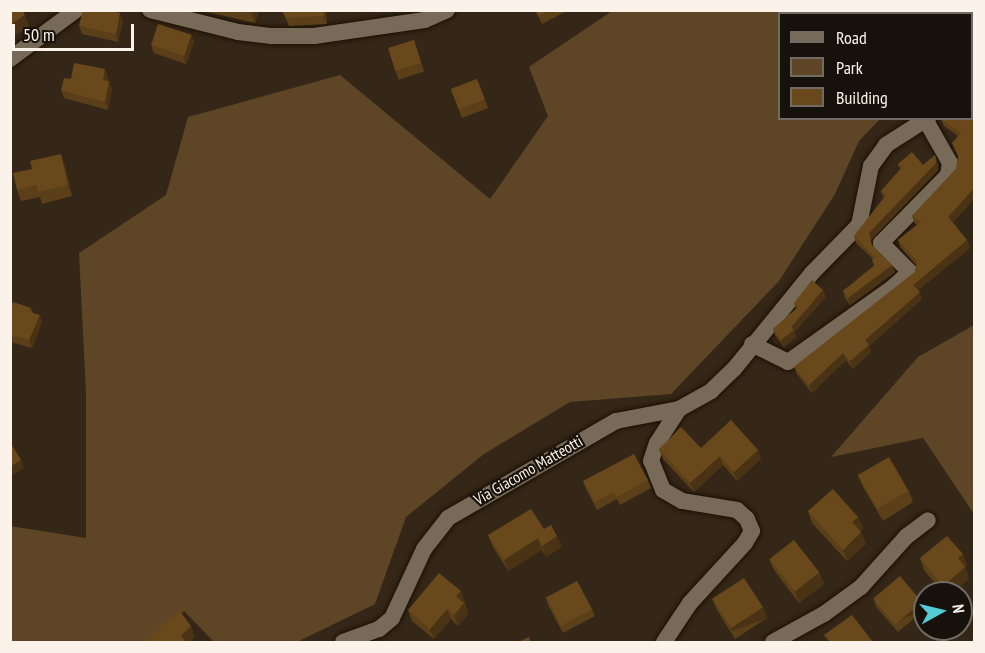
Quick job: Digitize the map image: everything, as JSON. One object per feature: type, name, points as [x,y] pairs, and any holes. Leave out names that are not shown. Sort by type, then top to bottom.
[{"type":"street","points":[[10,59],[76,10]]},
{"type":"street","points":[[150,10],[238,32],[272,36],[314,36],[393,17],[424,20],[447,10]]},
{"type":"street","name":"Via Giacomo Matteotti","points":[[343,642],[379,628],[392,618],[424,549],[448,518],[616,421],[679,409],[711,391],[812,273],[859,225],[871,166],[886,145],[927,120],[950,163],[948,175],[880,243],[910,272],[892,288],[788,362],[752,344]]},
{"type":"street","points":[[664,642],[690,603],[745,543],[752,531],[747,519],[737,510],[681,501],[663,490],[651,461],[657,442],[679,409]]},
{"type":"street","points":[[773,642],[824,614],[861,586],[907,536],[928,520]]},
{"type":"green space","points":[[612,11],[885,11],[778,12],[778,120],[879,120],[859,141],[835,194],[779,281],[671,394],[570,402],[484,454],[406,517],[375,604],[297,642],[214,642],[184,611],[156,642],[11,642],[10,526],[86,538],[86,393],[79,253],[166,195],[188,117],[340,75],[490,199],[548,116],[529,67]]},
{"type":"green space","points":[[974,325],[974,514],[923,438],[831,457],[918,357]]},
{"type":"building","points":[[10,10],[22,10],[25,15],[10,25]]},
{"type":"building","points":[[83,10],[108,10],[120,13],[116,34],[79,26]]},
{"type":"building","points":[[282,10],[324,10],[324,16],[286,18]]},
{"type":"building","points":[[536,10],[550,10],[539,16]]},
{"type":"building","points":[[944,10],[974,10],[973,13],[944,12]]},
{"type":"building","points":[[158,24],[191,35],[184,56],[151,45]]},
{"type":"building","points":[[414,40],[421,63],[395,71],[388,48]]},
{"type":"building","points":[[74,63],[105,69],[103,80],[109,81],[105,102],[61,90],[64,78],[71,79]]},
{"type":"building","points":[[477,79],[485,100],[459,110],[451,89]]},
{"type":"building","points":[[973,116],[975,117],[975,187],[948,217],[967,240],[913,285],[920,292],[865,340],[869,345],[850,361],[843,353],[809,385],[794,367],[915,272],[917,261],[898,240],[921,222],[912,216],[956,169],[958,156],[952,143],[961,133],[942,120],[973,120]]},
{"type":"building","points":[[912,152],[923,165],[935,155],[936,163],[869,233],[871,244],[892,265],[848,298],[843,291],[875,265],[872,260],[875,257],[854,236],[886,195],[881,191],[902,168],[898,164]]},
{"type":"building","points":[[61,154],[68,185],[38,192],[36,185],[17,190],[13,173],[32,169],[30,161]]},
{"type":"building","points":[[812,280],[823,290],[791,327],[794,330],[781,340],[773,329],[798,307],[794,303]]},
{"type":"building","points":[[13,302],[31,308],[30,312],[40,315],[29,340],[10,335],[10,308]]},
{"type":"building","points":[[731,420],[758,450],[734,472],[720,456],[690,483],[659,449],[681,427],[701,448]]},
{"type":"building","points":[[10,442],[21,460],[10,467]]},
{"type":"building","points":[[634,454],[648,480],[617,497],[614,492],[595,502],[583,481]]},
{"type":"building","points":[[889,457],[908,491],[877,509],[858,475]]},
{"type":"building","points":[[833,489],[858,517],[852,522],[861,532],[843,550],[808,511]]},
{"type":"building","points":[[531,509],[544,529],[551,525],[557,536],[542,546],[538,538],[504,560],[488,535]]},
{"type":"building","points":[[947,536],[963,554],[958,558],[965,567],[949,581],[939,581],[920,558]]},
{"type":"building","points":[[794,540],[819,572],[795,591],[770,559]]},
{"type":"building","points":[[439,573],[461,591],[456,596],[464,603],[454,615],[447,609],[430,629],[408,610]]},
{"type":"building","points":[[900,576],[913,591],[913,609],[895,625],[873,598]]},
{"type":"building","points":[[744,578],[763,607],[731,628],[712,599]]},
{"type":"building","points":[[577,581],[592,609],[561,626],[546,597]]},
{"type":"building","points":[[179,610],[191,626],[181,636],[186,642],[146,641]]},
{"type":"building","points":[[852,615],[873,642],[830,642],[824,635]]},
{"type":"building","points":[[529,637],[531,642],[518,642]]}]
